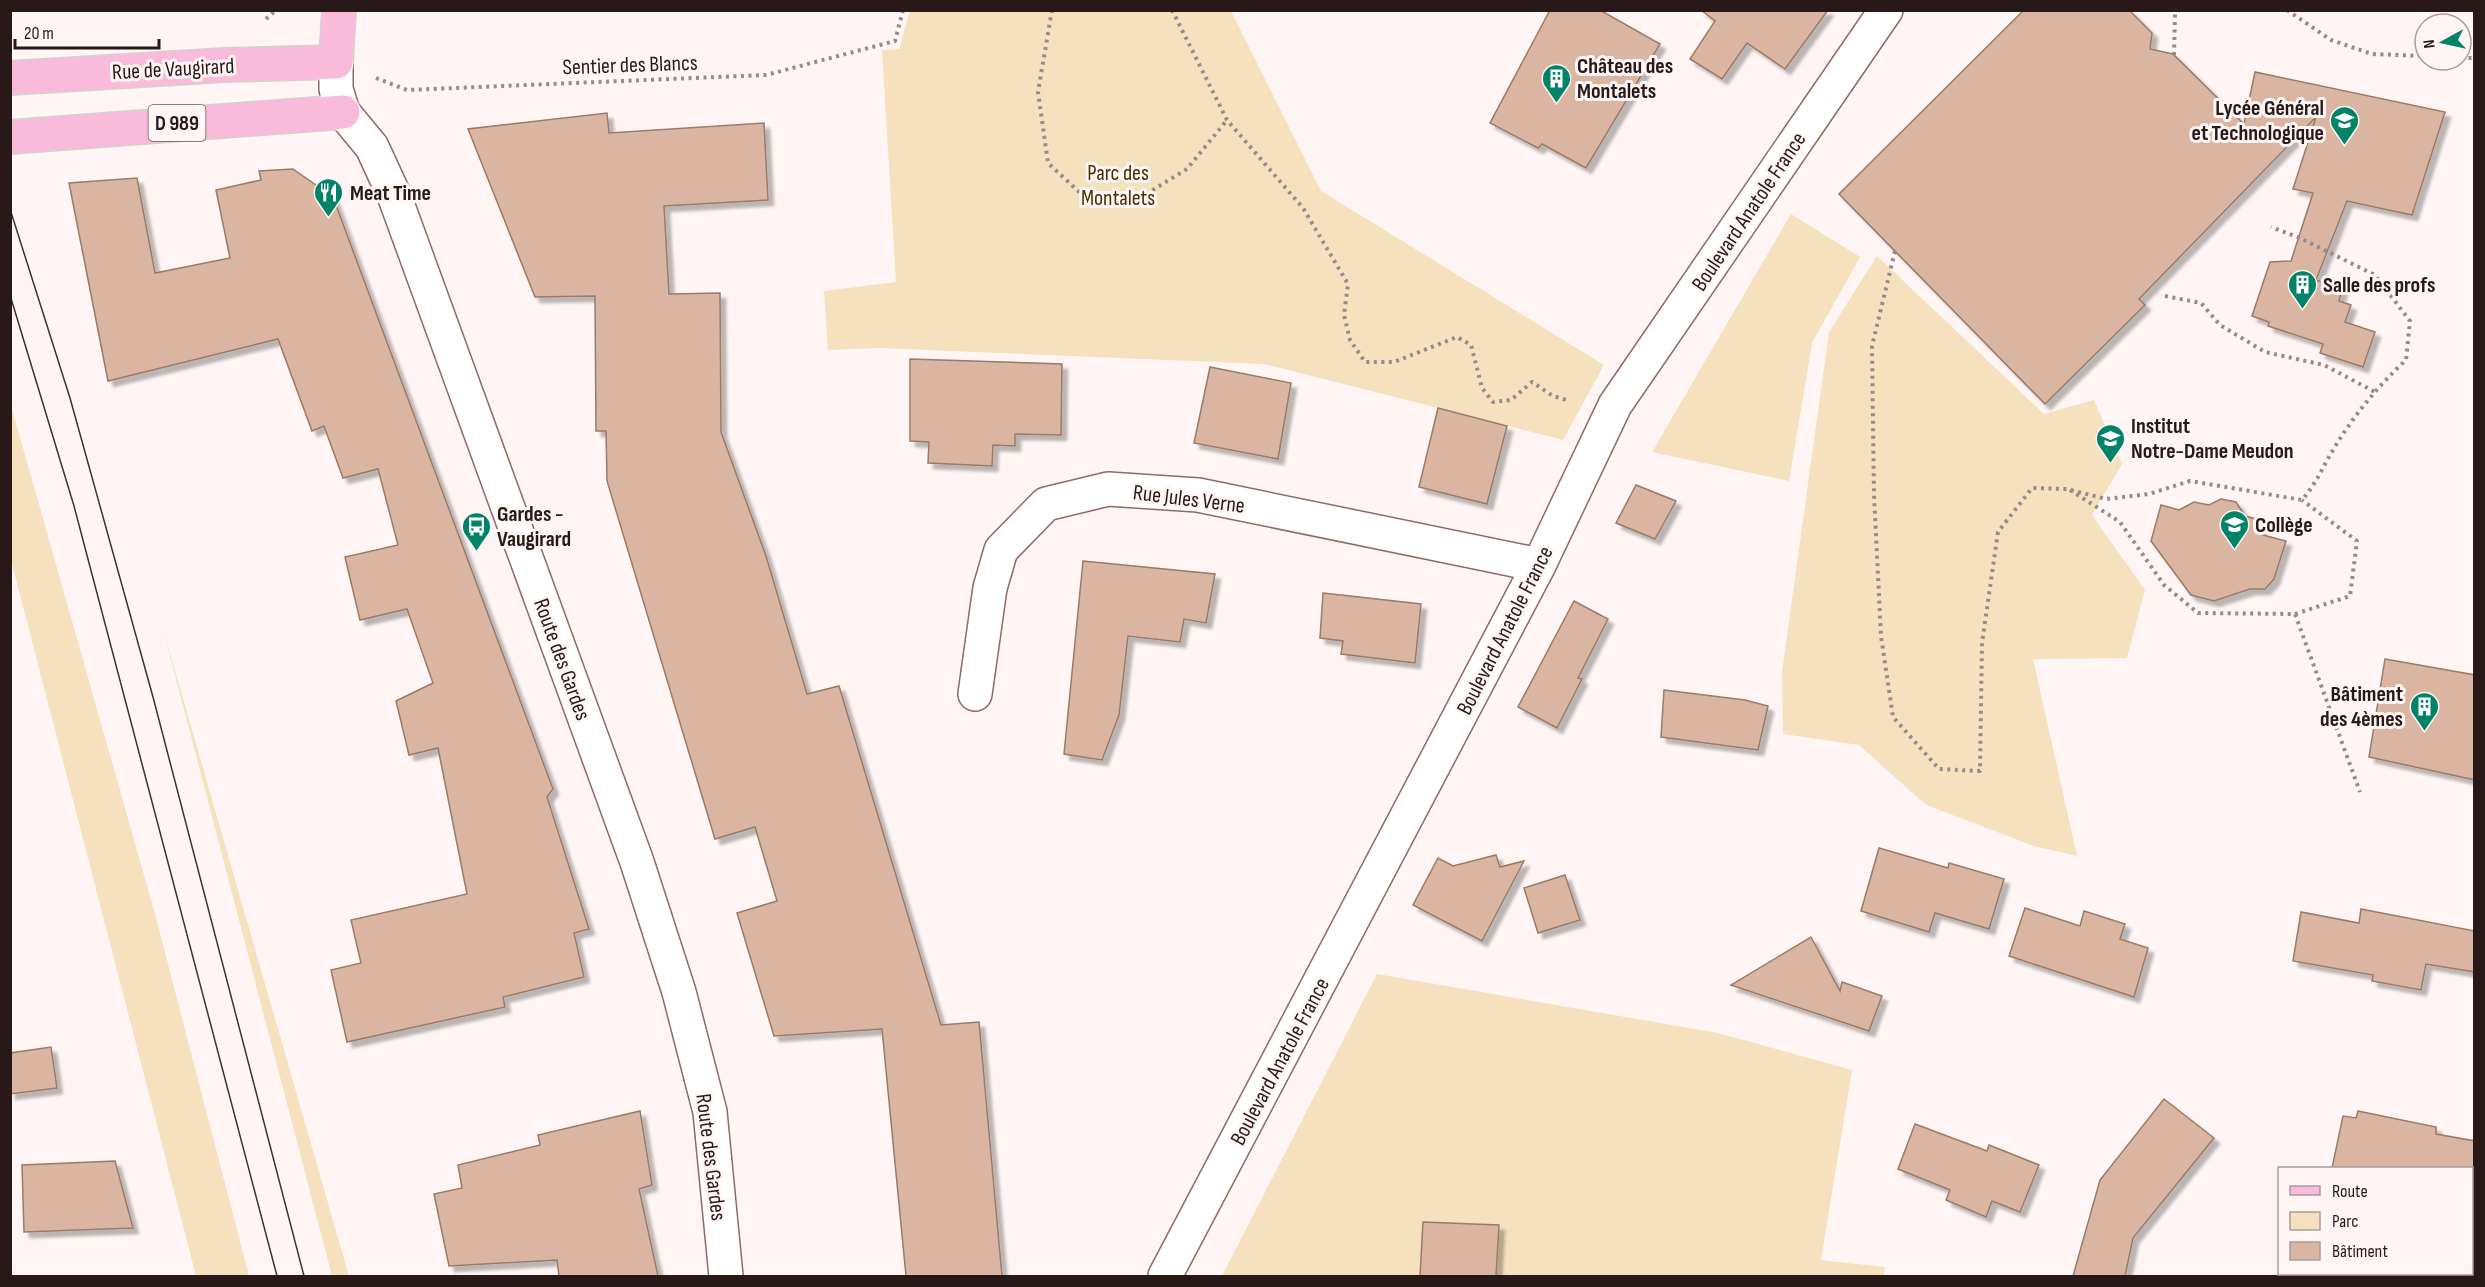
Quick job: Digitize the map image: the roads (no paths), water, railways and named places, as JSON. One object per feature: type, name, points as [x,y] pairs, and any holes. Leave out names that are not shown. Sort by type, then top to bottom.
[{"type":"main road","points":[[336,62],[339,10]]},
{"type":"main road","name":"Rue de Vaugirard","points":[[10,78],[225,65],[336,62]]},
{"type":"main road","name":"D 989","points":[[10,137],[343,112]]},
{"type":"street","name":"Boulevard Anatole France","points":[[1166,1276],[1539,565],[1615,405],[1886,10]]},
{"type":"street","name":"Route des Gardes","points":[[336,62],[336,88],[343,112],[372,147],[394,195],[637,862],[679,992],[710,1112],[726,1276]]},
{"type":"street","name":"Rue Jules Verne","points":[[975,694],[990,588],[1001,550],[1046,504],[1108,489],[1198,495],[1539,565]]},
{"type":"tram line","points":[[10,209],[70,398],[153,697],[304,1276]]},
{"type":"tram line","points":[[10,295],[74,506],[277,1276]]},
{"type":"place","name":"Château des Montalets","points":[[1556,104]]},
{"type":"place","name":"Lycée Général et Technologique","points":[[2345,146]]},
{"type":"place","name":"Meat Time","points":[[329,218]]},
{"type":"place","name":"Salle des profs","points":[[2302,310]]},
{"type":"place","name":"Institut Notre-Dame Meudon","points":[[2110,464]]},
{"type":"place","name":"Collège","points":[[2234,550]]},
{"type":"place","name":"Gardes - Vaugirard","points":[[476,552]]},
{"type":"place","name":"Bâtiment des 4èmes","points":[[2424,732]]},
{"type":"park label","name":"Parc des Montalets","points":[[1118,184]]}]
